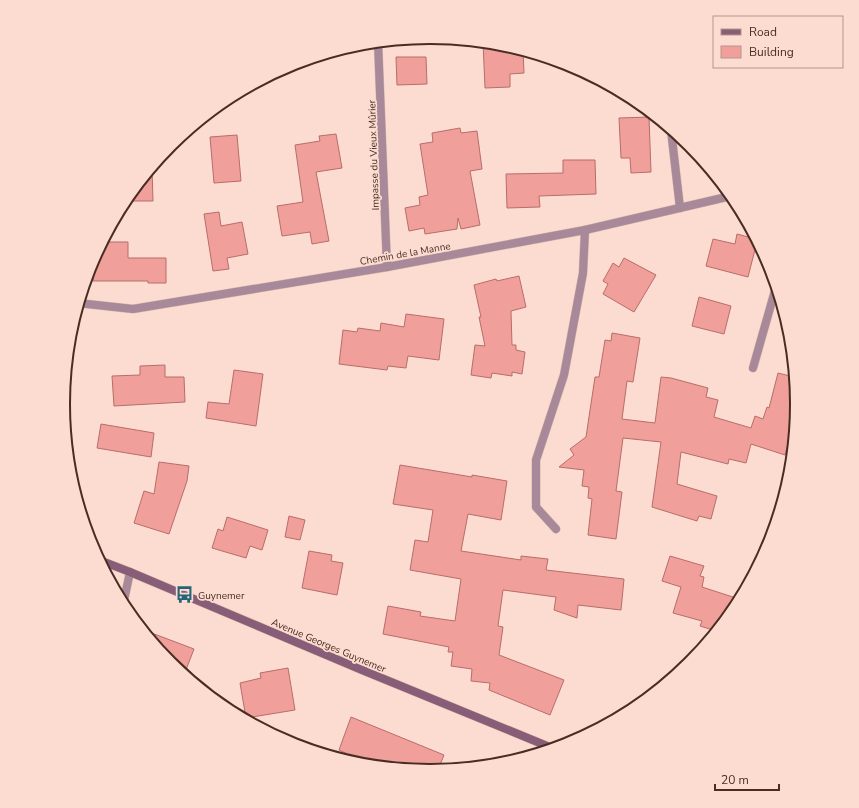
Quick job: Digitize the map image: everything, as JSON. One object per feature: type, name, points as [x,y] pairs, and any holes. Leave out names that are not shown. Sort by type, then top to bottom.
[{"type":"main road","name":"Avenue Georges Guynemer","points":[[107,563],[545,745]]},
{"type":"street","name":"Impasse du Vieux Mûrier","points":[[378,48],[387,267]]},
{"type":"street","points":[[673,139],[680,208]]},
{"type":"street","name":"Chemin de la Manne","points":[[84,304],[132,309],[387,267],[585,230],[724,198]]},
{"type":"street","points":[[556,529],[536,507],[536,460],[564,375],[583,274],[585,230]]},
{"type":"street","points":[[752,368],[773,297]]},
{"type":"street","points":[[125,596],[130,572]]},
{"type":"building","points":[[483,48],[523,56],[524,73],[510,74],[510,87],[485,88]]},
{"type":"building","points":[[396,57],[426,57],[427,84],[397,85]]},
{"type":"building","points":[[619,118],[649,118],[651,172],[631,173],[630,158],[621,158]]},
{"type":"building","points":[[460,128],[461,133],[477,131],[482,169],[470,171],[480,225],[461,229],[458,218],[457,229],[425,234],[424,228],[409,231],[405,208],[420,205],[419,197],[428,195],[420,144],[433,142],[432,133]]},
{"type":"building","points":[[336,134],[342,168],[316,172],[329,241],[312,244],[310,232],[282,236],[277,206],[303,202],[295,145],[320,141],[319,136]]},
{"type":"building","points":[[237,135],[241,181],[214,183],[210,137]]},
{"type":"building","points":[[563,160],[595,160],[596,194],[539,196],[540,207],[507,208],[506,174],[563,173]]},
{"type":"building","points":[[152,175],[153,201],[133,201],[144,185]]},
{"type":"building","points":[[219,212],[221,226],[242,222],[248,254],[227,258],[229,269],[213,271],[204,214]]},
{"type":"building","points":[[737,234],[748,237],[755,251],[748,277],[706,266],[713,239],[735,244]]},
{"type":"building","points":[[109,242],[128,242],[128,258],[166,258],[166,283],[148,283],[148,281],[93,281],[97,266]]},
{"type":"building","points":[[624,258],[656,275],[634,312],[603,294],[608,284],[603,281],[613,263],[619,267]]},
{"type":"building","points":[[519,276],[526,307],[511,311],[512,345],[516,345],[516,350],[525,352],[522,374],[512,372],[512,376],[492,373],[491,378],[471,375],[475,345],[485,346],[479,317],[481,317],[474,285],[496,279],[497,281]]},
{"type":"building","points":[[699,297],[731,306],[724,334],[692,326]]},
{"type":"building","points":[[406,314],[444,319],[439,360],[408,356],[406,368],[388,366],[387,370],[339,364],[343,330],[357,332],[358,328],[380,331],[381,323],[404,327]]},
{"type":"building","points":[[612,333],[640,338],[633,382],[627,381],[622,419],[655,423],[661,377],[671,378],[708,388],[706,397],[718,400],[714,417],[751,428],[755,416],[763,419],[767,407],[769,408],[778,373],[788,376],[790,404],[789,428],[785,455],[751,444],[746,463],[729,459],[728,464],[681,452],[677,484],[717,496],[711,519],[699,516],[697,521],[652,507],[661,442],[623,438],[616,491],[622,492],[616,539],[588,535],[592,499],[588,498],[589,487],[582,486],[584,470],[559,467],[574,455],[570,449],[586,437],[595,377],[599,377],[605,340],[611,341]]},
{"type":"building","points":[[165,365],[165,377],[184,377],[185,402],[114,406],[112,376],[140,375],[140,366]]},
{"type":"building","points":[[234,370],[263,374],[256,426],[206,418],[208,402],[229,404]]},
{"type":"building","points":[[101,424],[154,433],[151,457],[97,448]]},
{"type":"building","points":[[159,462],[189,466],[187,481],[169,534],[134,523],[144,491],[154,494]]},
{"type":"building","points":[[400,465],[472,477],[472,475],[507,481],[501,520],[468,514],[461,551],[521,560],[521,556],[548,559],[546,570],[624,579],[621,610],[578,605],[577,618],[554,610],[556,597],[503,590],[498,626],[503,627],[499,655],[564,680],[550,715],[489,690],[490,683],[471,681],[472,669],[451,666],[453,652],[448,652],[449,647],[383,634],[388,606],[421,612],[420,616],[455,621],[461,579],[410,570],[415,540],[428,542],[433,510],[393,504]]},
{"type":"building","points":[[289,516],[305,520],[300,540],[285,537]]},
{"type":"building","points":[[227,517],[268,530],[262,550],[250,546],[246,558],[212,548],[218,529],[223,531]]},
{"type":"building","points":[[309,551],[332,555],[331,561],[343,563],[337,595],[302,588]]},
{"type":"building","points":[[670,556],[704,566],[700,576],[704,577],[702,587],[733,597],[710,629],[700,626],[702,621],[673,613],[681,587],[662,581]]},
{"type":"building","points":[[153,633],[194,649],[186,669]]},
{"type":"building","points":[[288,668],[295,710],[251,717],[245,714],[240,683],[261,678],[260,673]]},
{"type":"building","points":[[351,717],[444,755],[441,764],[406,763],[359,757],[339,750]]},
{"type":"place","name":"Guynemer","points":[[185,595]]}]
